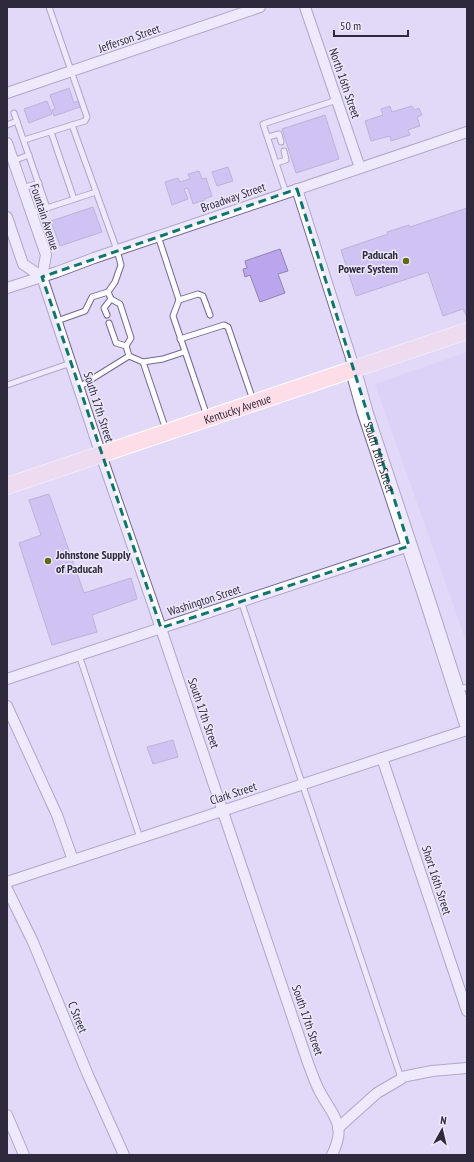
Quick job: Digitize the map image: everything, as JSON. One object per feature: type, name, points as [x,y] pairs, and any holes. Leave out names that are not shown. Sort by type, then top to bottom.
[{"type":"main road","name":"Kentucky Avenue","points":[[7,486],[467,331]]},
{"type":"street","name":"Jefferson Street","points":[[7,93],[260,7]]},
{"type":"street","name":"North 16th Street","points":[[305,7],[360,168]]},
{"type":"street","name":"Broadway Street","points":[[7,288],[467,132]]},
{"type":"street","name":"Fountain Avenue","points":[[7,143],[46,255],[42,276]]},
{"type":"street","name":"South 16th Street","points":[[297,189],[351,358],[365,412],[409,546],[462,689],[467,724]]},
{"type":"street","points":[[7,217],[24,264],[42,276]]},
{"type":"street","name":"South 17th Street","points":[[42,276],[101,455],[312,1074],[321,1093],[335,1114],[339,1137],[332,1155]]},
{"type":"street","name":"Washington Street","points":[[7,679],[409,546]]},
{"type":"street","points":[[7,706],[59,820],[73,860]]},
{"type":"street","name":"Clark Street","points":[[7,882],[467,730]]},
{"type":"street","name":"Short 16th Street","points":[[382,758],[467,1011]]},
{"type":"street","name":"C Street","points":[[7,889],[33,942],[88,1075],[124,1155]]},
{"type":"street","points":[[338,1128],[377,1093],[402,1077],[432,1071],[467,1068]]},
{"type":"street","points":[[7,1115],[24,1155]]},
{"type":"lane","points":[[24,140],[85,121],[87,117],[50,7]]},
{"type":"lane","points":[[286,193],[263,124],[337,100]]},
{"type":"lane","points":[[14,113],[47,208]]},
{"type":"lane","points":[[7,125],[17,121]]},
{"type":"lane","points":[[57,321],[86,311],[92,297],[108,292],[115,282],[121,265],[72,125]]},
{"type":"lane","points":[[51,132],[74,199]]},
{"type":"lane","points":[[268,137],[279,134],[281,142]]},
{"type":"lane","points":[[276,163],[286,160],[284,151]]},
{"type":"lane","points":[[13,161],[29,155]]},
{"type":"lane","points":[[22,188],[39,183]]},
{"type":"lane","points":[[31,213],[96,192]]},
{"type":"lane","points":[[158,236],[179,300],[173,316],[208,419]]},
{"type":"lane","points":[[108,292],[111,299],[120,304],[129,331],[131,338],[126,346],[129,356]]},
{"type":"lane","points":[[179,300],[198,294],[203,296],[210,315]]},
{"type":"lane","points":[[107,316],[104,308],[111,299]]},
{"type":"lane","points":[[109,323],[116,343],[126,346]]},
{"type":"lane","points":[[180,339],[224,325],[228,327],[254,403]]},
{"type":"lane","points":[[129,356],[143,362],[163,359],[184,352]]},
{"type":"lane","points":[[79,387],[129,356]]},
{"type":"lane","points":[[143,362],[166,433]]},
{"type":"lane","points":[[7,384],[71,363]]},
{"type":"lane","points":[[241,601],[401,1079]]},
{"type":"lane","points":[[79,655],[140,838]]},
{"type":"highlighted area","points":[[297,189],[409,546],[161,628],[42,277]]},
{"type":"shaded area","points":[[467,352],[467,644],[375,384]]},
{"type":"building","points":[[69,88],[74,103],[78,101],[80,107],[54,116],[52,110],[55,109],[50,95]]},
{"type":"building","points":[[47,101],[52,114],[29,123],[24,109]]},
{"type":"building","points":[[390,106],[392,112],[412,106],[415,110],[419,108],[422,115],[417,117],[420,126],[408,130],[410,135],[391,141],[390,136],[371,141],[365,121],[383,115],[381,109]]},
{"type":"building","points":[[325,115],[339,159],[296,173],[282,129]]},
{"type":"building","points":[[228,167],[233,181],[217,186],[212,172]]},
{"type":"building","points":[[199,171],[202,179],[206,178],[212,196],[193,204],[188,188],[184,189],[188,199],[172,205],[165,182],[178,178],[180,182],[190,179],[188,174]]},
{"type":"building","points":[[93,207],[102,232],[60,246],[51,221]]},
{"type":"building","name":"Paducah Power System","points":[[467,208],[467,315],[463,309],[443,316],[428,272],[356,296],[341,250],[388,234],[387,232],[409,225],[410,227]]},
{"type":"building","points":[[280,249],[288,271],[278,274],[285,293],[260,302],[250,275],[245,277],[243,269],[247,268],[245,261]]},
{"type":"building","name":"Johnstone Supply of Paducah","points":[[49,494],[84,593],[131,578],[137,599],[92,615],[97,632],[52,645],[19,543],[41,535],[29,500]]},
{"type":"building","points":[[173,740],[178,757],[153,764],[147,747]]},
{"type":"place","name":"Paducah Power System","points":[[406,261]]},
{"type":"place","name":"Johnstone Supply of Paducah","points":[[48,561]]}]
